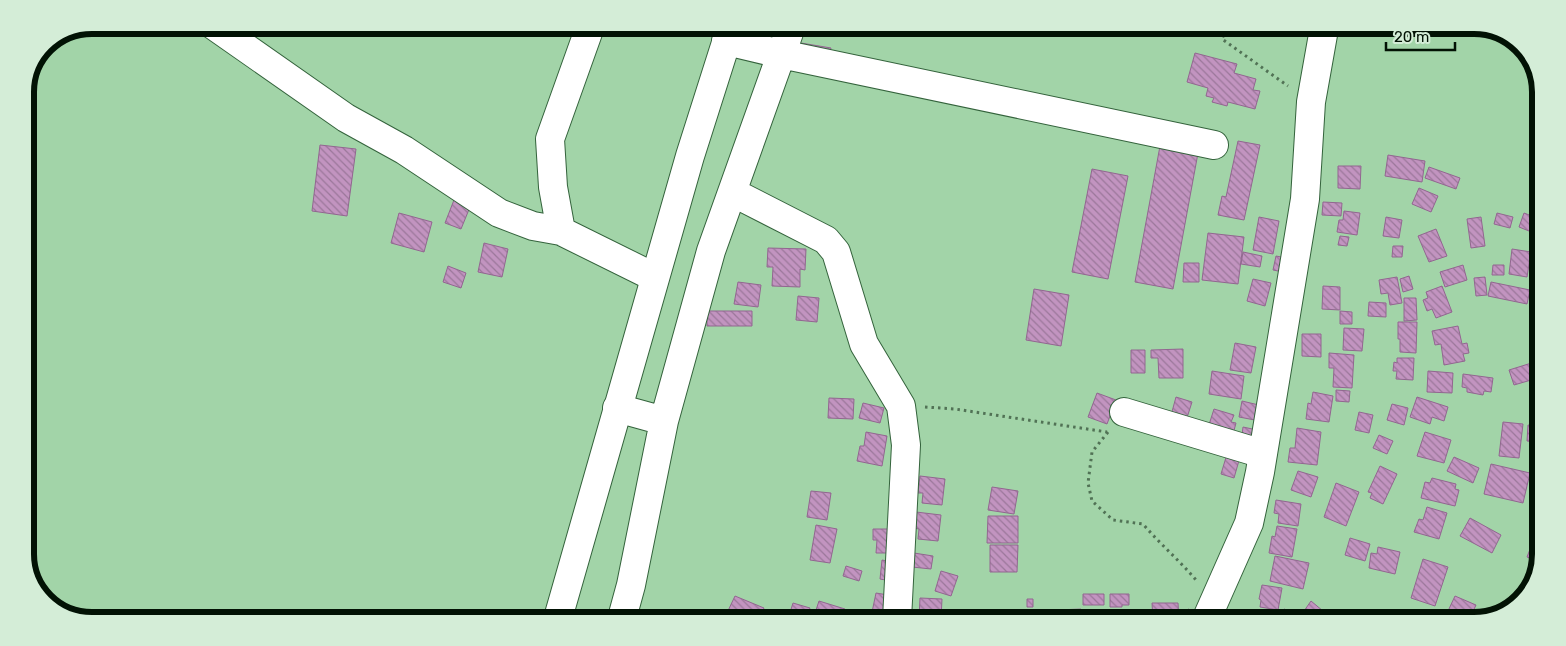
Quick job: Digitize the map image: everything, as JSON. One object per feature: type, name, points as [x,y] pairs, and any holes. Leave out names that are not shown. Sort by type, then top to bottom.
[{"type":"street","points":[[226,34],[346,118],[404,150],[499,214],[533,226],[561,231],[654,277]]},
{"type":"street","points":[[561,231],[553,187],[550,139],[588,34]]},
{"type":"street","points":[[560,612],[654,277],[729,34],[780,54],[1214,145]]},
{"type":"street","points":[[624,612],[632,585],[664,421],[711,251],[788,34]]},
{"type":"street","points":[[1210,611],[1249,522],[1263,454],[1305,199],[1311,102],[1323,34]]},
{"type":"street","points":[[732,192],[826,240],[836,252],[864,344],[901,406],[906,445],[897,612]]},
{"type":"street","points":[[617,408],[664,421]]},
{"type":"street","points":[[1116,422],[1263,454]]},
{"type":"path","points":[[1224,34],[1222,40],[1311,102]]},
{"type":"path","points":[[901,406],[955,408],[1116,422]]},
{"type":"path","points":[[1116,422],[1092,452],[1088,483],[1092,501],[1113,520],[1143,524],[1158,542],[1176,557],[1210,611]]},
{"type":"building","points":[[801,43],[831,48],[828,60],[798,54]]},
{"type":"building","points":[[1195,53],[1237,64],[1234,73],[1256,79],[1253,90],[1260,91],[1255,109],[1228,102],[1227,106],[1212,102],[1214,98],[1206,96],[1208,88],[1187,82]]},
{"type":"building","points":[[1238,141],[1260,145],[1244,220],[1218,215],[1222,196],[1226,197]]},
{"type":"building","points":[[320,145],[356,149],[347,216],[312,211]]},
{"type":"building","points":[[1160,146],[1198,153],[1173,289],[1135,282]]},
{"type":"building","points":[[1388,155],[1425,161],[1422,182],[1385,176]]},
{"type":"building","points":[[1338,166],[1361,166],[1360,189],[1338,188]]},
{"type":"building","points":[[1429,167],[1460,178],[1456,189],[1425,178]]},
{"type":"building","points":[[1092,169],[1128,176],[1108,279],[1072,272]]},
{"type":"building","points":[[1419,188],[1438,196],[1431,212],[1412,204]]},
{"type":"building","points":[[454,200],[470,207],[461,229],[445,223]]},
{"type":"building","points":[[1323,202],[1342,203],[1341,216],[1322,215]]},
{"type":"building","points":[[1344,211],[1360,213],[1357,235],[1337,232],[1339,220],[1343,220]]},
{"type":"building","points":[[399,213],[432,222],[424,252],[391,243]]},
{"type":"building","points":[[1497,213],[1513,217],[1510,228],[1494,224]]},
{"type":"building","points":[[1524,213],[1532,216],[1532,232],[1519,227]]},
{"type":"building","points":[[1259,217],[1279,221],[1273,254],[1253,250]]},
{"type":"building","points":[[1386,217],[1402,220],[1399,238],[1383,236]]},
{"type":"building","points":[[1481,217],[1485,246],[1471,248],[1467,219]]},
{"type":"building","points":[[1436,229],[1447,256],[1429,262],[1418,236]]},
{"type":"building","points":[[1208,233],[1244,237],[1238,284],[1202,280]]},
{"type":"building","points":[[1340,236],[1349,237],[1347,246],[1338,245]]},
{"type":"building","points":[[484,243],[508,249],[502,277],[478,272]]},
{"type":"building","points":[[1393,246],[1403,246],[1402,257],[1392,257]]},
{"type":"building","points":[[768,248],[806,249],[805,270],[800,269],[800,287],[772,286],[773,267],[767,267]]},
{"type":"building","points":[[1512,249],[1531,252],[1527,277],[1509,274]]},
{"type":"building","points":[[1243,252],[1262,256],[1260,267],[1241,264]]},
{"type":"building","points":[[1276,256],[1292,259],[1288,273],[1273,270]]},
{"type":"building","points":[[1184,263],[1199,263],[1199,282],[1183,282]]},
{"type":"building","points":[[1463,265],[1467,280],[1445,287],[1440,272]]},
{"type":"building","points":[[1493,265],[1504,265],[1504,275],[1492,275]]},
{"type":"building","points":[[448,266],[466,273],[461,288],[443,282]]},
{"type":"building","points":[[1409,276],[1413,289],[1403,292],[1400,279]]},
{"type":"building","points":[[1397,277],[1402,303],[1390,305],[1388,293],[1381,294],[1379,280]]},
{"type":"building","points":[[1485,277],[1487,295],[1476,296],[1474,278]]},
{"type":"building","points":[[1253,279],[1271,283],[1265,306],[1247,301]]},
{"type":"building","points":[[738,282],[761,285],[758,307],[734,304]]},
{"type":"building","points":[[1491,282],[1530,290],[1527,304],[1488,296]]},
{"type":"building","points":[[1323,286],[1340,287],[1340,310],[1322,309]]},
{"type":"building","points":[[1442,286],[1452,312],[1436,318],[1432,309],[1427,311],[1423,300],[1428,298],[1426,292]]},
{"type":"building","points":[[1034,289],[1069,295],[1061,346],[1026,340]]},
{"type":"building","points":[[798,296],[819,298],[817,322],[796,320]]},
{"type":"building","points":[[1404,298],[1416,298],[1417,320],[1404,321]]},
{"type":"building","points":[[1369,302],[1386,303],[1386,317],[1368,316]]},
{"type":"building","points":[[707,311],[752,311],[752,326],[707,326]]},
{"type":"building","points":[[1340,311],[1352,312],[1352,324],[1340,324]]},
{"type":"building","points":[[1398,322],[1417,322],[1416,353],[1400,352]]},
{"type":"building","points":[[1458,326],[1462,344],[1467,343],[1469,353],[1463,354],[1465,361],[1444,365],[1441,344],[1435,345],[1432,331]]},
{"type":"building","points":[[1344,328],[1364,329],[1362,351],[1343,350]]},
{"type":"building","points":[[1302,334],[1321,334],[1321,357],[1302,356]]},
{"type":"building","points":[[1235,343],[1256,347],[1251,373],[1230,370]]},
{"type":"building","points":[[1183,349],[1183,378],[1159,378],[1158,358],[1151,358],[1151,350]]},
{"type":"building","points":[[1131,350],[1145,350],[1145,373],[1131,373]]},
{"type":"building","points":[[1329,353],[1354,355],[1352,388],[1333,387],[1334,368],[1329,368]]},
{"type":"building","points":[[1397,358],[1414,358],[1413,380],[1396,379],[1397,371],[1393,371],[1394,362],[1397,363]]},
{"type":"building","points":[[1532,363],[1532,380],[1514,385],[1509,370]]},
{"type":"building","points":[[1212,371],[1244,376],[1241,399],[1209,394]]},
{"type":"building","points":[[1428,371],[1453,373],[1452,393],[1427,392]]},
{"type":"building","points":[[1463,374],[1493,378],[1491,392],[1484,391],[1483,395],[1467,392],[1467,388],[1462,387]]},
{"type":"building","points":[[1336,390],[1350,391],[1349,402],[1336,401]]},
{"type":"building","points":[[1313,392],[1333,396],[1329,422],[1306,419],[1308,403],[1311,404]]},
{"type":"building","points":[[1097,393],[1116,400],[1107,424],[1088,417]]},
{"type":"building","points":[[1176,397],[1192,402],[1185,424],[1170,419]]},
{"type":"building","points":[[1417,397],[1448,407],[1444,421],[1432,417],[1430,424],[1410,417]]},
{"type":"building","points":[[829,398],[854,399],[853,419],[828,418]]},
{"type":"building","points":[[1242,401],[1263,406],[1260,421],[1239,417]]},
{"type":"building","points":[[863,403],[884,408],[880,423],[859,418]]},
{"type":"building","points":[[1392,404],[1408,408],[1404,425],[1387,420]]},
{"type":"building","points":[[1214,409],[1234,415],[1231,422],[1236,423],[1232,438],[1207,431]]},
{"type":"building","points":[[1359,412],[1373,415],[1369,433],[1355,430]]},
{"type":"building","points":[[1503,422],[1523,424],[1519,458],[1499,456]]},
{"type":"building","points":[[1528,425],[1532,425],[1532,442],[1527,441]]},
{"type":"building","points":[[1243,427],[1257,430],[1255,446],[1241,443]]},
{"type":"building","points":[[1297,428],[1321,432],[1317,465],[1288,462],[1290,448],[1295,448]]},
{"type":"building","points":[[866,432],[887,436],[882,466],[857,461],[860,446],[864,446]]},
{"type":"building","points":[[1425,432],[1451,440],[1444,463],[1417,456]]},
{"type":"building","points":[[1379,435],[1393,441],[1387,454],[1373,448]]},
{"type":"building","points":[[1227,454],[1240,457],[1234,478],[1221,474]]},
{"type":"building","points":[[1454,457],[1479,468],[1473,483],[1447,471]]},
{"type":"building","points":[[1491,464],[1530,473],[1523,503],[1484,494]]},
{"type":"building","points":[[1380,466],[1397,474],[1383,504],[1370,498],[1372,493],[1368,492]]},
{"type":"building","points":[[1298,471],[1318,477],[1311,497],[1291,490]]},
{"type":"building","points":[[920,476],[945,479],[942,505],[922,503],[923,493],[918,493]]},
{"type":"building","points":[[1432,478],[1456,484],[1455,489],[1459,490],[1455,506],[1421,498],[1425,482],[1430,483]]},
{"type":"building","points":[[1336,483],[1359,492],[1346,526],[1324,517]]},
{"type":"building","points":[[992,487],[1018,491],[1014,514],[988,510]]},
{"type":"building","points":[[811,491],[831,493],[827,520],[807,517]]},
{"type":"building","points":[[1276,500],[1301,504],[1298,526],[1278,523],[1279,514],[1274,513]]},
{"type":"building","points":[[1427,507],[1447,513],[1439,539],[1414,532],[1419,519],[1423,520]]},
{"type":"building","points":[[916,512],[941,515],[938,541],[918,539],[919,529],[914,528]]},
{"type":"building","points":[[988,516],[1018,516],[1018,543],[987,543]]},
{"type":"building","points":[[1470,518],[1501,535],[1492,553],[1460,536]]},
{"type":"building","points":[[816,525],[837,529],[830,563],[810,560]]},
{"type":"building","points":[[1277,526],[1297,529],[1292,557],[1269,553],[1272,536],[1275,537]]},
{"type":"building","points":[[873,529],[894,529],[894,553],[876,553],[877,540],[873,540]]},
{"type":"building","points":[[1350,538],[1370,544],[1365,561],[1345,555]]},
{"type":"building","points":[[1532,544],[1532,559],[1527,557]]},
{"type":"building","points":[[990,545],[1018,545],[1017,572],[990,572]]},
{"type":"building","points":[[1378,547],[1400,552],[1395,574],[1369,568],[1371,553],[1377,554]]},
{"type":"building","points":[[914,553],[933,556],[931,569],[912,567]]},
{"type":"building","points":[[1275,556],[1309,563],[1303,589],[1270,581]]},
{"type":"building","points":[[1423,559],[1448,567],[1435,606],[1411,598]]},
{"type":"building","points":[[882,560],[893,562],[891,581],[880,579]]},
{"type":"building","points":[[846,566],[862,571],[859,581],[843,576]]},
{"type":"building","points":[[941,571],[958,576],[951,596],[935,591]]},
{"type":"building","points":[[1262,585],[1282,588],[1278,610],[1260,607],[1261,600],[1259,599]]},
{"type":"building","points":[[876,593],[894,596],[891,612],[872,612]]},
{"type":"building","points":[[1083,594],[1104,594],[1104,605],[1083,605]]},
{"type":"building","points":[[1110,594],[1129,594],[1129,605],[1110,607]]},
{"type":"building","points":[[735,596],[764,608],[762,612],[727,612]]},
{"type":"building","points":[[1455,596],[1476,605],[1473,612],[1448,611]]},
{"type":"building","points":[[920,598],[942,599],[941,612],[919,612]]},
{"type":"building","points":[[1027,599],[1033,599],[1033,607],[1027,607]]},
{"type":"building","points":[[819,601],[845,609],[844,612],[815,612]]},
{"type":"building","points":[[1311,601],[1323,611],[1306,612],[1304,611]]},
{"type":"building","points":[[793,603],[810,608],[809,612],[790,612]]},
{"type":"building","points":[[1152,603],[1178,603],[1179,612],[1153,612]]},
{"type":"building","points":[[1081,609],[1081,612],[1057,612],[1057,610]]}]
